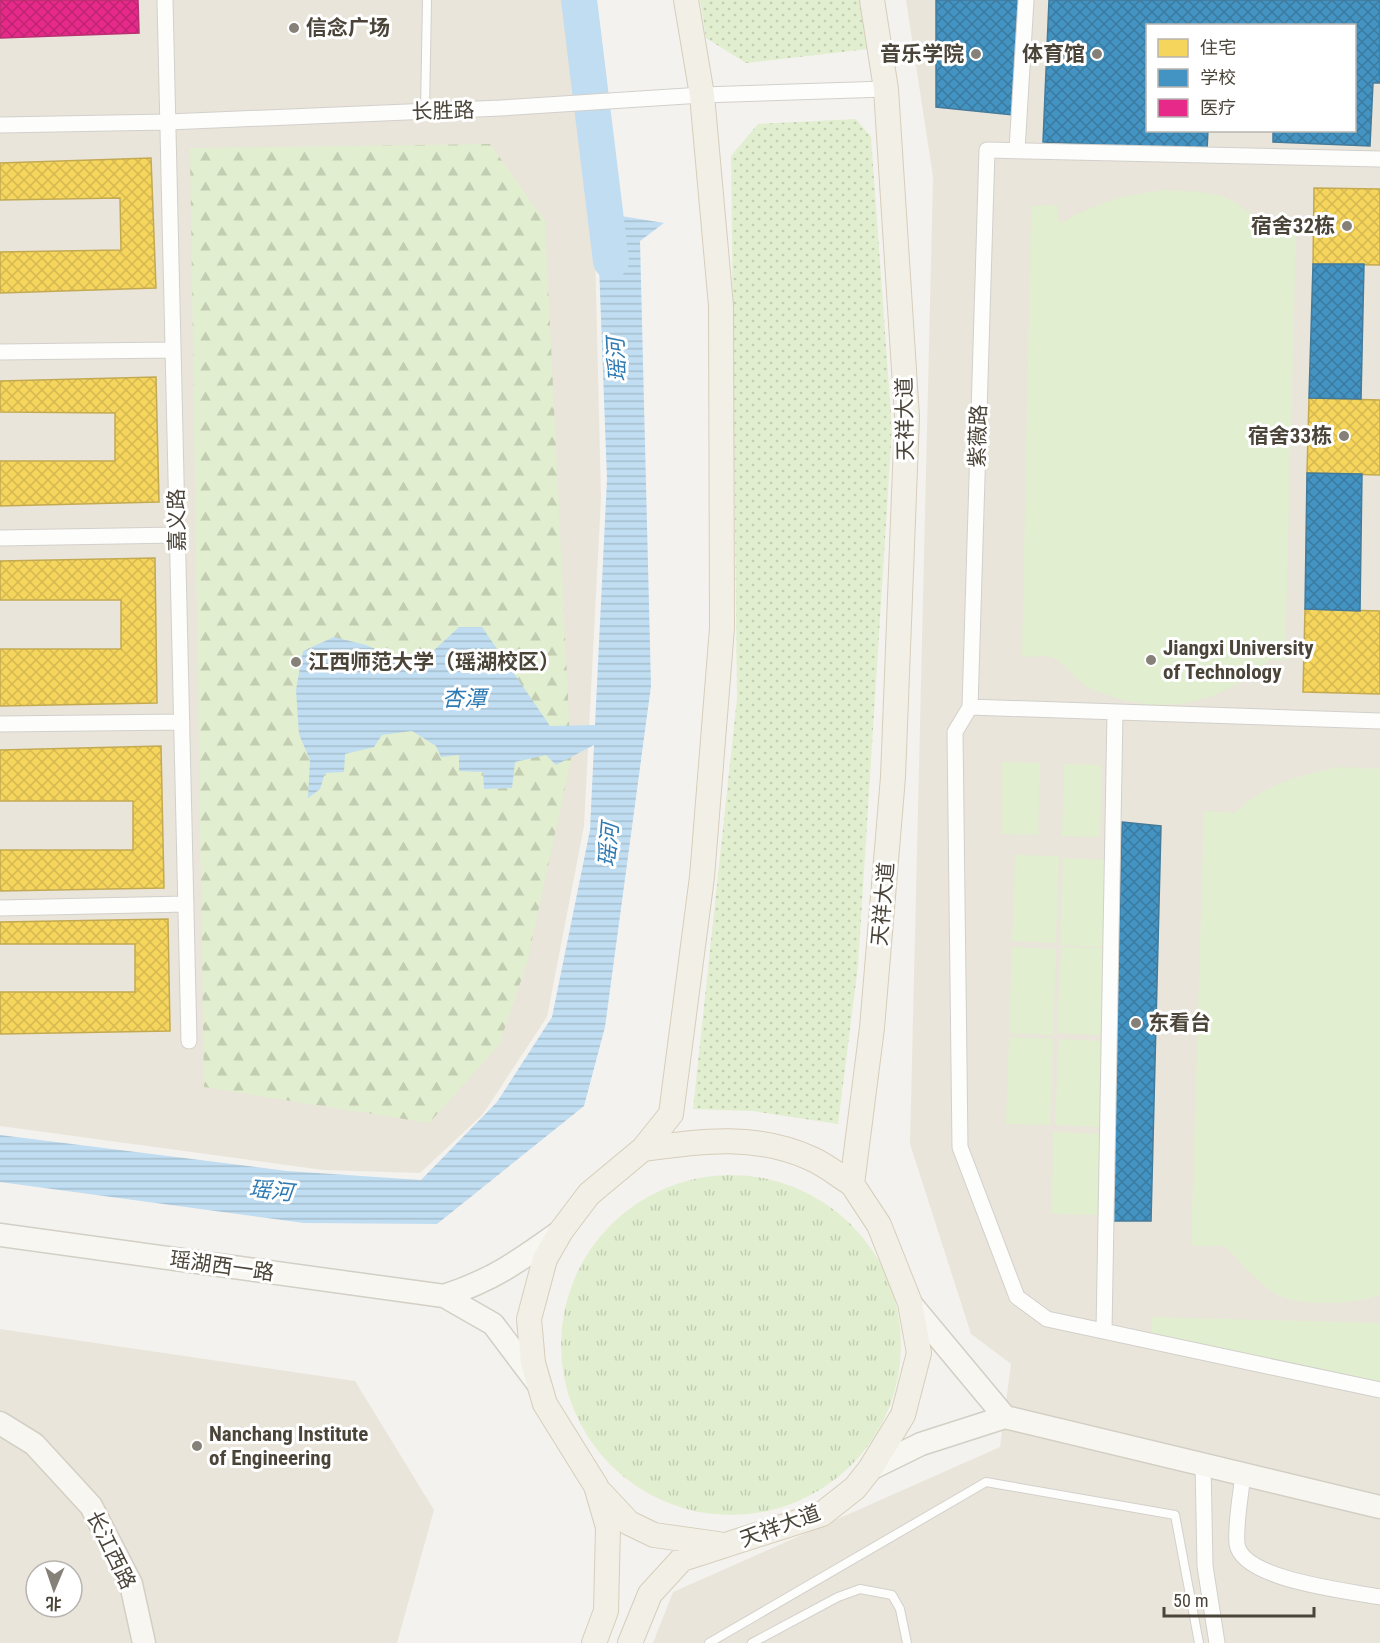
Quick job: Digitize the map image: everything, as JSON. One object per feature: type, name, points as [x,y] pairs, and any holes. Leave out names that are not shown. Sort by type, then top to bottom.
[{"type":"main road","points":[[686,0],[702,95],[721,306],[722,628],[702,877],[671,1114],[643,1149],[589,1194],[561,1231],[545,1259],[529,1319],[532,1363],[545,1404],[596,1486],[629,1523],[654,1535],[727,1545]]},
{"type":"main road","name":"天祥大道","points":[[630,1643],[650,1594],[682,1559],[822,1514],[855,1488],[870,1469],[903,1415],[919,1353],[910,1303],[879,1225],[852,1184],[872,1028],[893,777],[907,417],[886,89],[872,0]]},
{"type":"main road","points":[[643,1149],[711,1140],[754,1141],[812,1159],[852,1184]]},
{"type":"main road","points":[[594,1643],[606,1611],[608,1527],[596,1486]]},
{"type":"street","name":"嘉义路","points":[[165,0],[189,1041]]},
{"type":"street","points":[[1017,150],[1026,0]]},
{"type":"street","name":"长胜路","points":[[0,125],[168,122],[501,108],[656,97],[886,89]]},
{"type":"street","name":"紫薇路","points":[[970,707],[987,150],[1380,159]]},
{"type":"street","points":[[0,352],[173,350]]},
{"type":"street","points":[[0,538],[177,535]]},
{"type":"street","points":[[1380,721],[970,707],[955,732],[960,1147],[1017,1297],[1047,1319],[1380,1390]]},
{"type":"street","points":[[1104,1331],[1115,712]]},
{"type":"street","points":[[0,724],[182,722]]},
{"type":"street","points":[[0,908],[186,904]]},
{"type":"street","points":[[444,1296],[483,1283],[520,1261],[561,1231]]},
{"type":"street","name":"瑶湖西一路","points":[[0,1235],[444,1296]]},
{"type":"street","points":[[444,1296],[493,1324],[539,1385]]},
{"type":"street","points":[[910,1303],[1005,1417]]},
{"type":"street","points":[[870,1469],[921,1444],[1005,1417],[1380,1507]]},
{"type":"street","name":"长江西路","points":[[0,1424],[34,1444],[91,1506],[131,1584],[144,1643]]},
{"type":"street","points":[[1203,1464],[1205,1566],[1217,1643]]},
{"type":"street","points":[[1243,1474],[1237,1545],[1247,1560],[1277,1576],[1380,1597]]},
{"type":"lane","points":[[425,111],[427,0]]},
{"type":"lane","points":[[709,1643],[986,1482],[1175,1515],[1199,1643]]},
{"type":"lane","points":[[752,1643],[838,1597],[860,1589],[892,1596],[900,1609],[907,1643]]},
{"type":"shaded area","name":"江西师范大学（瑶湖校区）","points":[[0,0],[563,0],[595,249],[601,498],[584,826],[547,1017],[483,1114],[420,1173],[323,1170],[0,1126]]},
{"type":"shaded area","name":"Jiangxi University of Technology","points":[[906,0],[1380,0],[1380,1643],[653,1643],[673,1592],[1000,1447],[1011,1364],[971,1334],[910,1144],[933,177]]},
{"type":"shaded area","name":"Nanchang Institute of Engineering","points":[[0,1329],[355,1381],[434,1510],[397,1643],[0,1643]]},
{"type":"green space","points":[[700,0],[860,0],[868,49],[746,63],[706,38]]},
{"type":"green space","points":[[856,119],[871,137],[892,429],[858,966],[838,1124],[753,1111],[693,1109],[737,698],[731,156],[758,124]]},
{"type":"green space","points":[[490,144],[545,221],[571,760],[527,963],[499,1045],[429,1123],[204,1087],[190,148]]},
{"type":"green space","points":[[1164,190],[1198,192],[1223,197],[1246,210],[1270,234],[1296,234],[1285,660],[1269,660],[1228,689],[1206,698],[1161,705],[1138,703],[1090,688],[1061,663],[1050,657],[1022,657],[1031,206],[1057,205],[1059,224],[1110,201]]},
{"type":"green space","points":[[1002,762],[1040,763],[1038,835],[1001,834]]},
{"type":"green space","points":[[1064,764],[1102,765],[1100,837],[1062,836]]},
{"type":"green space","points":[[1339,767],[1380,769],[1380,1294],[1371,1298],[1345,1302],[1315,1303],[1289,1299],[1272,1291],[1257,1280],[1225,1246],[1191,1246],[1204,811],[1235,813],[1259,794],[1283,782]]},
{"type":"green space","points":[[1015,855],[1059,856],[1056,943],[1012,941]]},
{"type":"green space","points":[[1063,858],[1107,860],[1104,947],[1060,945]]},
{"type":"green space","points":[[1012,947],[1056,949],[1053,1035],[1009,1033]]},
{"type":"green space","points":[[1061,947],[1105,948],[1102,1035],[1057,1033]]},
{"type":"green space","points":[[1009,1037],[1053,1039],[1050,1125],[1006,1124]]},
{"type":"green space","points":[[1059,1039],[1103,1041],[1099,1127],[1055,1125]]},
{"type":"green space","points":[[1054,1132],[1100,1134],[1097,1215],[1051,1214]]},
{"type":"green space","points":[[731,1175],[764,1178],[796,1188],[825,1204],[851,1225],[872,1251],[888,1280],[898,1312],[901,1345],[898,1378],[888,1410],[872,1439],[851,1465],[825,1486],[796,1502],[764,1512],[731,1515],[698,1512],[666,1502],[637,1486],[611,1465],[590,1439],[574,1410],[564,1378],[561,1345],[564,1312],[574,1280],[590,1251],[611,1225],[637,1204],[666,1188],[698,1178]]},
{"type":"green space","points":[[1152,1317],[1380,1323],[1380,1387],[1152,1339]]},
{"type":"water","name":"杏潭","points":[[597,212],[664,223],[640,241],[651,686],[605,1027],[584,1106],[437,1224],[304,1223],[0,1182],[0,1135],[287,1171],[421,1180],[497,1102],[552,1017],[590,830],[594,745],[556,765],[546,755],[515,762],[512,788],[484,789],[483,772],[459,771],[459,755],[441,757],[436,746],[412,731],[382,735],[374,747],[345,754],[344,772],[325,773],[320,789],[308,798],[310,760],[299,734],[296,690],[303,651],[334,637],[366,645],[408,663],[430,654],[459,627],[482,627],[550,726],[595,725],[607,479]]},
{"type":"building: 住宅","points":[[151,158],[156,288],[0,293],[0,252],[121,250],[120,198],[0,200],[0,163]]},
{"type":"building: 住宅","name":"宿舍32栋","points":[[1314,188],[1380,189],[1380,265],[1313,264]]},
{"type":"building: 住宅","points":[[156,377],[159,502],[0,506],[0,461],[115,461],[115,413],[0,412],[0,381]]},
{"type":"building: 住宅","name":"宿舍33栋","points":[[1309,398],[1380,400],[1380,475],[1307,473]]},
{"type":"building: 住宅","points":[[155,558],[157,703],[0,706],[0,649],[121,649],[121,600],[0,600],[0,561]]},
{"type":"building: 住宅","points":[[1305,609],[1380,611],[1380,694],[1303,692]]},
{"type":"building: 住宅","points":[[161,746],[164,888],[0,891],[0,850],[133,850],[133,801],[0,801],[0,750]]},
{"type":"building: 住宅","points":[[168,919],[170,1031],[0,1034],[0,992],[135,992],[135,944],[0,944],[0,922]]},
{"type":"building: 学校","name":"音乐学院","points":[[936,0],[1020,0],[1013,115],[936,107]]},
{"type":"building: 学校","name":"体育馆","points":[[1049,0],[1380,0],[1380,83],[1373,83],[1370,146],[1273,142],[1273,132],[1356,132],[1356,24],[1146,24],[1146,132],[1208,132],[1207,150],[1043,142]]},
{"type":"building: 学校","points":[[1313,264],[1364,264],[1361,399],[1309,398]]},
{"type":"building: 学校","points":[[1307,473],[1362,474],[1360,611],[1305,609]]},
{"type":"building: 学校","name":"东看台","points":[[1122,822],[1161,826],[1151,1221],[1112,1221]]},
{"type":"building: 医疗","points":[[0,0],[138,0],[139,33],[0,38]]},
{"type":"waterway","name":"瑶河","points":[[579,0],[611,261]]},
{"type":"place","name":"信念广场","points":[[294,28]]},
{"type":"place","name":"音乐学院","points":[[976,54]]},
{"type":"place","name":"体育馆","points":[[1097,54]]},
{"type":"place","name":"宿舍32栋","points":[[1347,226]]},
{"type":"place","name":"宿舍33栋","points":[[1344,436]]},
{"type":"place","name":"Jiangxi University of Technology","points":[[1151,660]]},
{"type":"place","name":"江西师范大学（瑶湖校区）","points":[[296,662]]},
{"type":"place","name":"东看台","points":[[1136,1023]]},
{"type":"place","name":"Nanchang Institute of Engineering","points":[[197,1446]]}]
